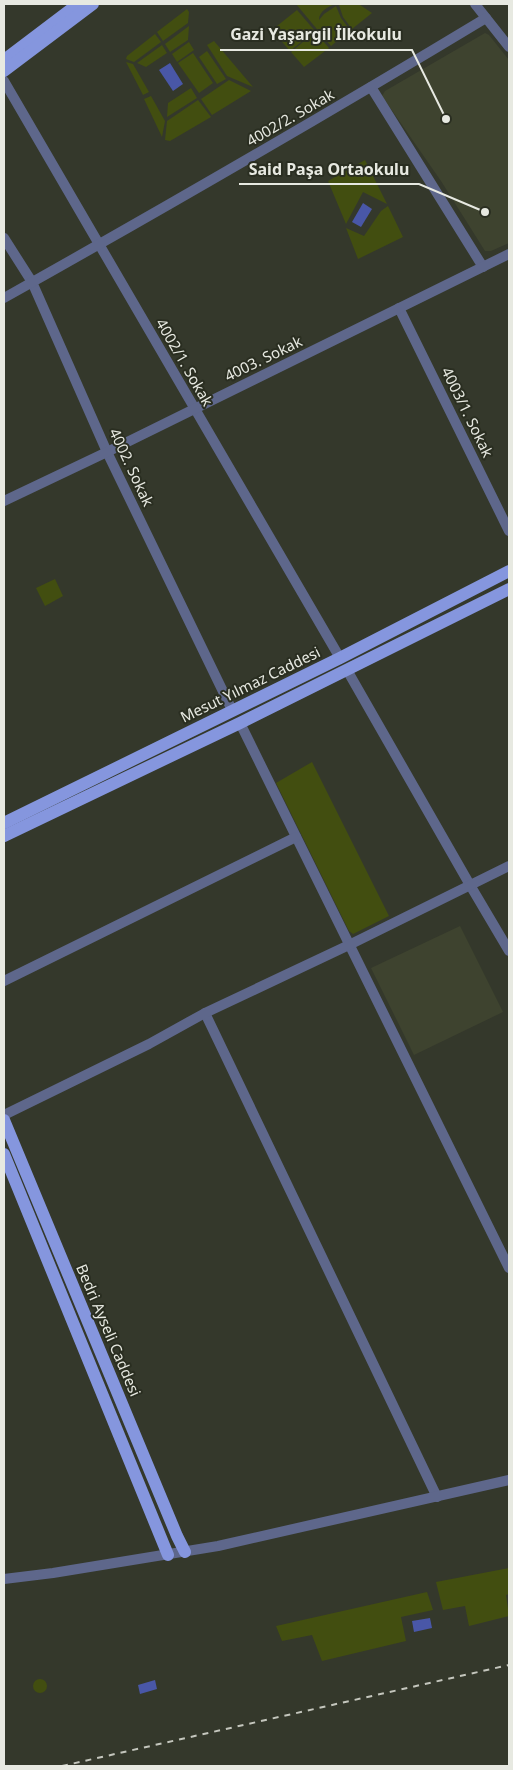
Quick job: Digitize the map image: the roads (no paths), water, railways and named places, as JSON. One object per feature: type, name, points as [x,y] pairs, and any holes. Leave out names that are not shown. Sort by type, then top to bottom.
[{"type":"main road","points":[[4,60],[78,4]]},
{"type":"main road","points":[[4,71],[93,4]]},
{"type":"main road","name":"Mesut Yılmaz Caddesi","points":[[4,823],[340,658],[509,571]]},
{"type":"main road","name":"Mesut Yılmaz Caddesi","points":[[4,836],[240,723],[509,589]]},
{"type":"main road","name":"Bedri Ayseli Caddesi","points":[[4,1120],[185,1552]]},
{"type":"main road","name":"Bedri Ayseli Caddesi","points":[[4,1154],[168,1554]]},
{"type":"street","points":[[475,4],[509,47]]},
{"type":"street","name":"4002/2. Sokak","points":[[4,298],[371,87],[486,18]]},
{"type":"street","name":"4002/1. Sokak","points":[[4,82],[340,658]]},
{"type":"street","points":[[371,87],[483,266]]},
{"type":"street","name":"4002. Sokak","points":[[4,238],[32,282],[107,452],[232,710]]},
{"type":"street","name":"4003. Sokak","points":[[4,501],[509,254]]},
{"type":"street","name":"4003/1. Sokak","points":[[400,308],[509,530]]},
{"type":"street","points":[[347,670],[509,951]]},
{"type":"street","points":[[240,723],[509,1268]]},
{"type":"street","points":[[4,981],[296,837]]},
{"type":"street","points":[[4,1115],[149,1044],[205,1012],[349,945],[509,866]]},
{"type":"street","points":[[205,1012],[437,1497]]},
{"type":"street","points":[[4,1579],[53,1574],[218,1546],[509,1480]]},
{"type":"water","points":[[170,63],[183,84],[173,91],[159,70]]},
{"type":"water","points":[[363,203],[372,209],[361,227],[352,222]]},
{"type":"water","points":[[430,1618],[432,1628],[414,1632],[412,1621]]},
{"type":"water","points":[[155,1680],[157,1689],[140,1694],[138,1685]]},
{"type":"railway","points":[[62,1766],[509,1665]]},
{"type":"place","name":"Gazi Yaşargil İlkokulu","points":[[446,119]]},
{"type":"place","name":"Said Paşa Ortaokulu","points":[[485,212]]}]
